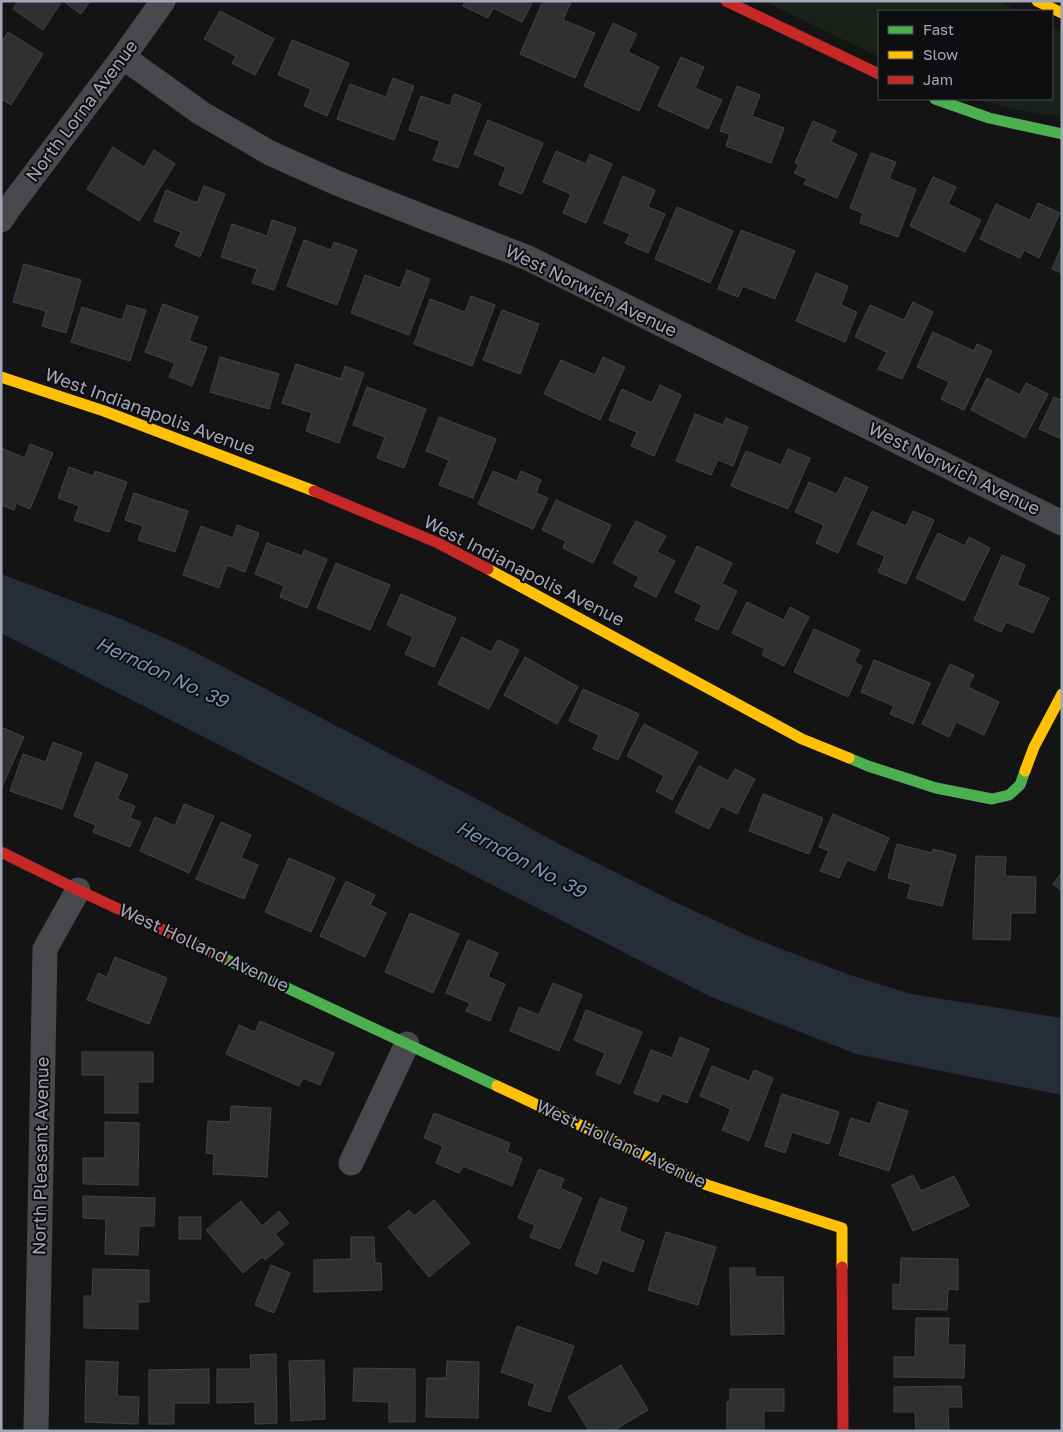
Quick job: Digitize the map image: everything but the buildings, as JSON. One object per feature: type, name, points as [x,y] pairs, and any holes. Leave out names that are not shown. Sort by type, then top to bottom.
[{"type":"street","name":"North Lorna Avenue","points":[[1,220],[163,1]]},
{"type":"street","points":[[726,1],[878,74]]},
{"type":"street","points":[[1037,1],[1062,13]]},
{"type":"street","name":"West Norwich Avenue","points":[[123,57],[201,113],[270,153],[337,183],[528,258],[1062,523]]},
{"type":"street","points":[[938,100],[989,118],[1062,134]]},
{"type":"street","name":"West Indianapolis Avenue","points":[[1,377],[104,411],[332,498],[438,543],[514,582],[802,739],[868,766],[936,788],[992,799],[1009,795],[1020,785],[1034,747],[1062,694]]},
{"type":"street","name":"West Holland Avenue","points":[[1,852],[78,890],[707,1185],[842,1228],[842,1431]]},
{"type":"street","name":"North Pleasant Avenue","points":[[36,1431],[45,949],[78,890]]},
{"type":"street","points":[[351,1163],[407,1044]]},
{"type":"shaded area","points":[[764,1],[998,1],[1017,10],[878,10],[878,57]]},
{"type":"shaded area","points":[[1053,28],[1062,32],[1062,117],[1018,110],[981,100],[1053,100]]},
{"type":"water","name":"Herndon No. 39","points":[[1,574],[121,619],[185,647],[477,799],[559,844],[677,903],[753,938],[850,975],[911,994],[1062,1018],[1062,1095],[856,1054],[709,996],[1,633]]},
{"type":"traffic: fast","points":[[938,100],[989,118],[1062,134]]},
{"type":"traffic: fast","points":[[849,758],[936,788],[992,799],[1009,795],[1020,785],[1025,771]]},
{"type":"traffic: fast","points":[[223,958],[497,1086]]},
{"type":"traffic: slow","points":[[1037,1],[1062,13]]},
{"type":"traffic: slow","points":[[1,377],[104,411],[314,491]]},
{"type":"traffic: slow","points":[[488,569],[802,739],[849,758]]},
{"type":"traffic: slow","points":[[1025,771],[1034,747],[1062,694]]},
{"type":"traffic: slow","points":[[497,1086],[707,1185],[842,1228],[842,1267]]},
{"type":"traffic: jam","points":[[726,1],[878,74]]},
{"type":"traffic: jam","points":[[314,491],[438,543],[488,569]]},
{"type":"traffic: jam","points":[[1,852],[223,958]]},
{"type":"traffic: jam","points":[[842,1267],[843,1431]]}]
